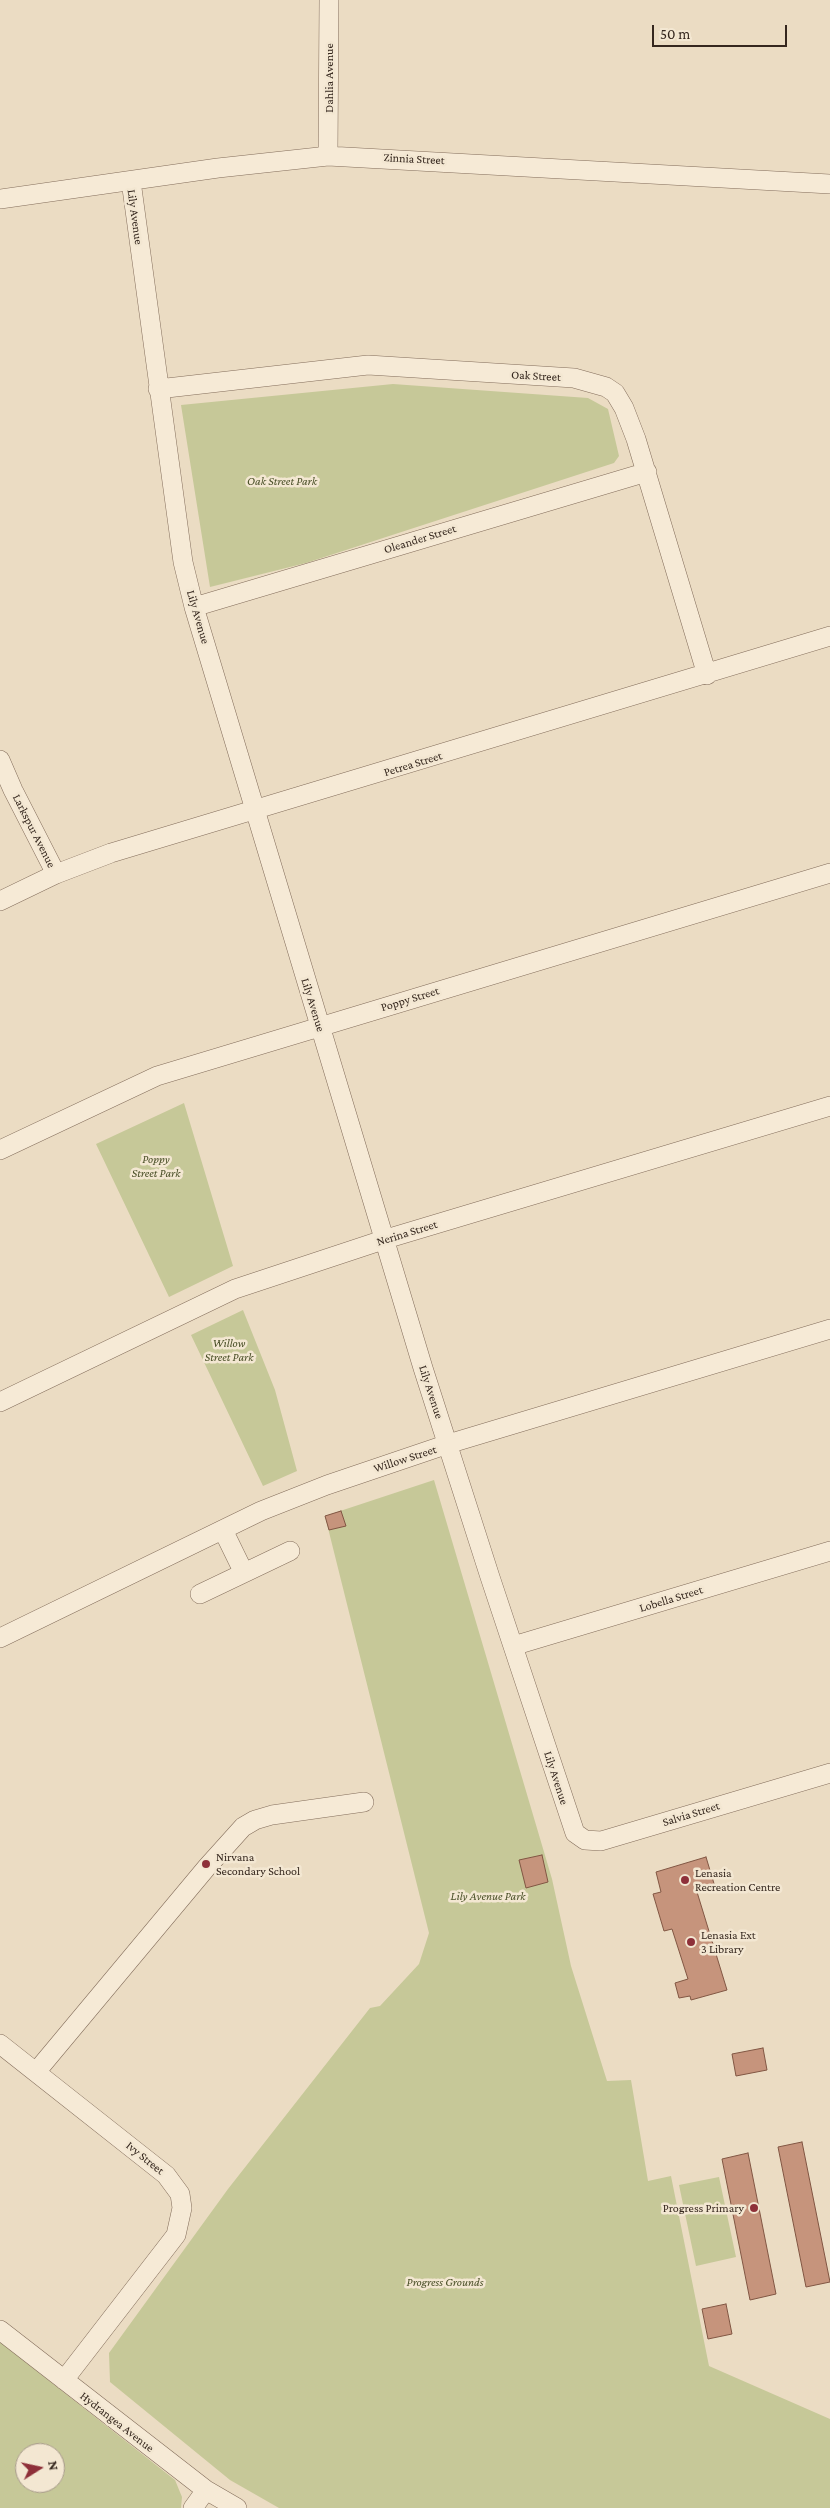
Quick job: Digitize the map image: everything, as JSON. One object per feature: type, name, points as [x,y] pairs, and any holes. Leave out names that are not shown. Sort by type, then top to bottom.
[{"type":"street","name":"Dahlia Avenue","points":[[328,156],[329,0]]},
{"type":"street","name":"Zinnia Street","points":[[0,199],[328,156],[830,184]]},
{"type":"street","name":"Lily Avenue","points":[[131,181],[183,562],[194,607],[448,1444],[567,1812]]},
{"type":"street","name":"Oak Street","points":[[158,389],[368,365],[574,378],[594,382],[615,394],[624,408],[647,472],[707,675]]},
{"type":"street","name":"Oleander Street","points":[[194,607],[647,472]]},
{"type":"street","name":"Petrea Street","points":[[0,901],[56,874],[112,853],[707,675],[830,636]]},
{"type":"street","name":"Larkspur Avenue","points":[[0,760],[13,790],[56,874]]},
{"type":"street","name":"Poppy Street","points":[[0,1150],[157,1076],[830,873]]},
{"type":"street","name":"Nerina Street","points":[[0,1402],[221,1294],[386,1239],[830,1106]]},
{"type":"street","name":"Willow Street","points":[[0,1638],[297,1496],[448,1444],[830,1329]]},
{"type":"street","points":[[223,1530],[244,1573]]},
{"type":"street","points":[[200,1594],[290,1551]]},
{"type":"street","name":"Lobella Street","points":[[513,1646],[830,1551]]},
{"type":"street","name":"Salvia Street","points":[[567,1812],[579,1837],[593,1842],[601,1841],[830,1773]]},
{"type":"street","points":[[36,2072],[207,1867],[243,1827],[272,1815],[364,1802]]},
{"type":"street","name":"Ivy Street","points":[[0,2044],[166,2175],[180,2194],[182,2208],[176,2234],[64,2380]]},
{"type":"street","name":"Hydrangea Avenue","points":[[0,2330],[206,2490],[237,2508]]},
{"type":"street","points":[[194,2508],[206,2490]]},
{"type":"green space","name":"Oak Street Park","points":[[393,384],[588,398],[608,409],[619,456],[614,463],[306,563],[210,587],[181,405]]},
{"type":"green space","name":"Poppy Street Park","points":[[184,1103],[233,1266],[169,1297],[96,1144]]},
{"type":"green space","name":"Willow Street Park","points":[[243,1310],[275,1390],[297,1471],[263,1486],[191,1335]]},
{"type":"green space","name":"Progress Grounds","points":[[434,1480],[552,1879],[571,1966],[607,2081],[631,2080],[648,2181],[671,2176],[709,2366],[830,2419],[830,2508],[279,2508],[230,2480],[110,2382],[109,2353],[228,2189],[370,2008],[380,2006],[419,1964],[429,1933],[325,1516]]},
{"type":"green space","points":[[719,2177],[736,2257],[696,2266],[679,2185]]},
{"type":"green space","points":[[0,2342],[175,2480],[182,2497],[181,2508],[0,2508]]},
{"type":"building","points":[[341,1511],[346,1526],[329,1530],[325,1516]]},
{"type":"building","points":[[542,1855],[548,1882],[526,1888],[519,1860]]},
{"type":"building","points":[[706,1857],[715,1887],[697,1892],[727,1990],[691,2000],[690,1996],[679,1998],[675,1983],[688,1979],[672,1929],[664,1931],[653,1894],[661,1892],[656,1872]]},
{"type":"building","points":[[763,2048],[767,2070],[736,2076],[732,2054]]},
{"type":"building","points":[[802,2142],[830,2282],[806,2287],[778,2147]]},
{"type":"building","points":[[748,2153],[776,2294],[750,2300],[722,2159]]},
{"type":"building","points":[[726,2304],[732,2334],[708,2339],[702,2309]]},
{"type":"place","name":"Nirvana Secondary School","points":[[206,1864]]},
{"type":"place","name":"Lenasia Recreation Centre","points":[[685,1880]]},
{"type":"place","name":"Lenasia Ext 3 Library","points":[[691,1942]]},
{"type":"place","name":"Progress Primary","points":[[754,2208]]},
{"type":"park label","name":"Lily Avenue Park","points":[[488,1896]]}]
